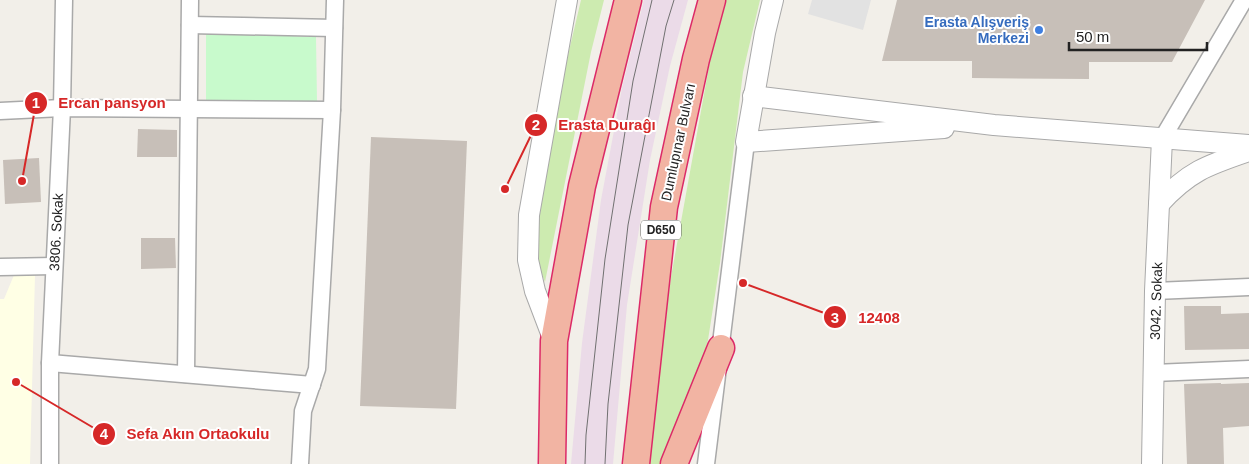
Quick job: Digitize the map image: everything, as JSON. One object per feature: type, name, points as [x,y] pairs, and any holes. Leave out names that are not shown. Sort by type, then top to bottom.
[{"type":"highway","points":[[551,460],[554,341],[582,186],[628,0]]},
{"type":"highway","name":"Dumlupınar Bulvarı","points":[[636,464],[664,207],[696,60],[712,0]]},
{"type":"highway","points":[[674,464],[721,348]]},
{"type":"street","name":"3806. Sokak","points":[[50,464],[50,363],[62,108],[64,0]]},
{"type":"street","points":[[186,374],[190,0]]},
{"type":"street","points":[[300,464],[303,410],[317,369],[332,110],[335,0]]},
{"type":"street","points":[[554,341],[535,291],[528,260],[529,215],[567,0]]},
{"type":"street","points":[[706,464],[746,142],[764,33],[773,0]]},
{"type":"street","points":[[1162,139],[1244,0]]},
{"type":"street","points":[[190,25],[334,28]]},
{"type":"street","points":[[753,96],[994,125],[1249,144]]},
{"type":"street","points":[[0,111],[62,108],[332,110]]},
{"type":"street","points":[[746,142],[994,125]]},
{"type":"street","name":"3042. Sokak","points":[[1152,464],[1155,291],[1162,139]]},
{"type":"street","points":[[1159,204],[1173,188],[1192,173],[1215,162],[1249,151]]},
{"type":"street","points":[[0,267],[54,266]]},
{"type":"street","points":[[1155,291],[1249,287]]},
{"type":"street","points":[[50,363],[312,385]]},
{"type":"street","points":[[1154,373],[1249,369]]},
{"type":"shaded area","points":[[644,0],[688,0],[670,66],[650,160],[627,305],[613,464],[571,464],[582,343],[601,200],[622,88]]},
{"type":"shaded area","points":[[812,0],[871,0],[863,30],[808,14]]},
{"type":"shaded area","points":[[14,275],[35,275],[30,464],[0,464],[0,299],[4,299]]},
{"type":"green space","points":[[581,0],[604,0],[591,52],[545,282],[539,267],[536,240],[556,106]]},
{"type":"green space","points":[[724,0],[760,0],[743,72],[720,263],[708,340],[690,410],[668,464],[647,464],[671,277],[716,28]]},
{"type":"green space","points":[[206,33],[316,37],[317,102],[206,103]]},
{"type":"building","name":"Erasta Alışveriş Merkezi","points":[[897,0],[1205,0],[1172,62],[1089,62],[1089,79],[972,78],[972,61],[882,61]]},
{"type":"building","points":[[138,129],[177,130],[177,157],[137,157]]},
{"type":"building","points":[[371,137],[467,141],[456,409],[360,406]]},
{"type":"building","points":[[39,158],[41,202],[5,204],[3,160]]},
{"type":"building","points":[[141,238],[175,238],[176,268],[141,269]]},
{"type":"building","points":[[1184,306],[1221,306],[1221,314],[1249,313],[1249,349],[1185,350]]},
{"type":"building","points":[[1249,383],[1249,426],[1223,428],[1224,464],[1187,464],[1184,384]]},
{"type":"tram line","points":[[585,464],[586,435],[605,259],[633,81],[652,0]]},
{"type":"tram line","points":[[605,464],[608,404],[628,225],[666,26],[674,0]]},
{"type":"place","name":"Erasta Alışveriş Merkezi","points":[[1039,30]]},
{"type":"place","name":"Ercan pansyon","points":[[22,181]]},
{"type":"place","name":"Erasta Duraĝı","points":[[505,189]]},
{"type":"place","name":"12408","points":[[743,283]]},
{"type":"place","name":"Sefa Akın Ortaokulu","points":[[16,382]]}]
